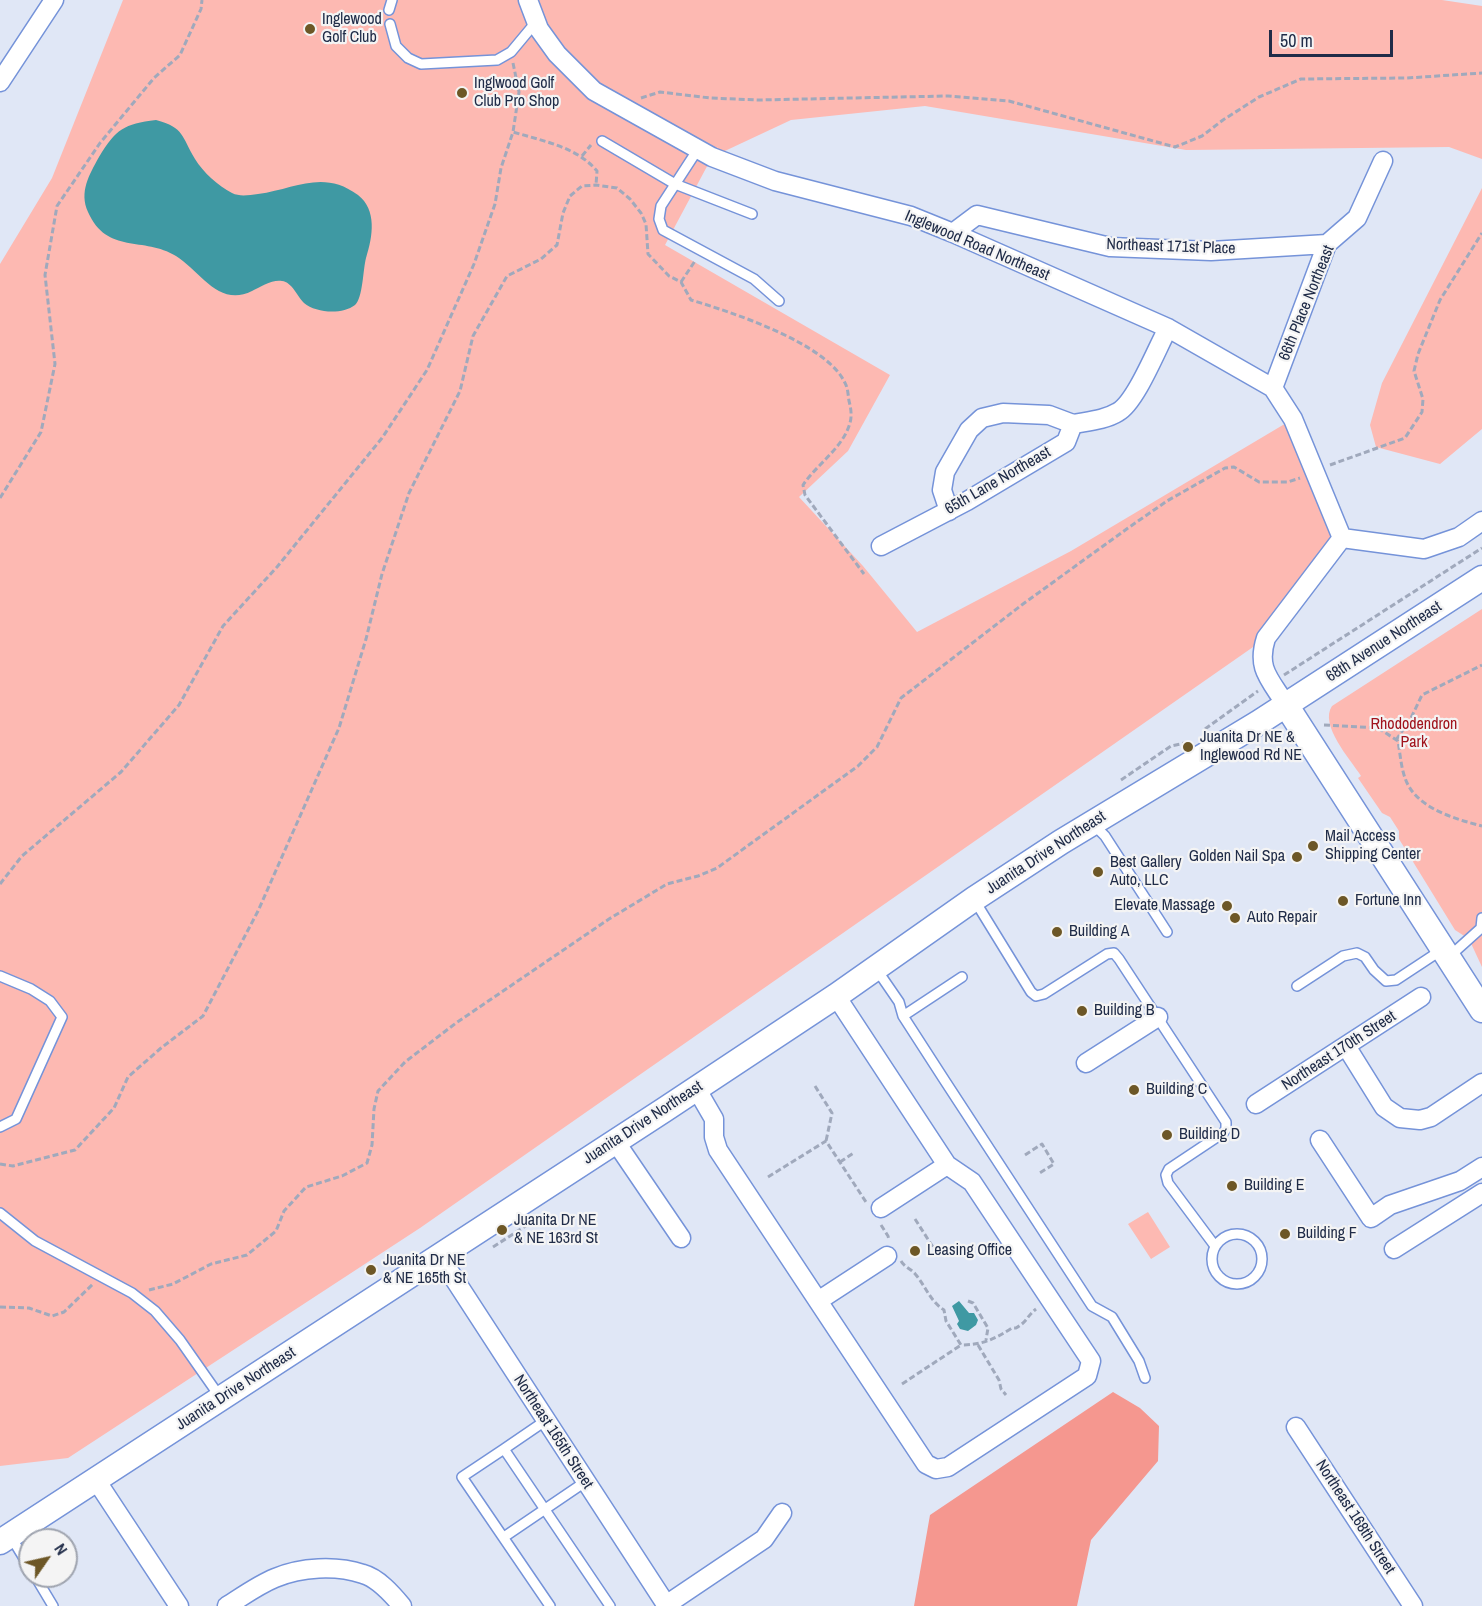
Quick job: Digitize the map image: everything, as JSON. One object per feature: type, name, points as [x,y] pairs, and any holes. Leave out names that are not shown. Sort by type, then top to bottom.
[{"type":"main road","name":"68th Avenue Northeast","points":[[1286,705],[1482,578]]},
{"type":"main road","name":"Juanita Drive Northeast","points":[[5,1539],[440,1257],[836,996],[974,899],[1092,823],[1286,705]]},
{"type":"main road","points":[[1286,705],[1482,1010]]},
{"type":"street","points":[[0,82],[54,0]]},
{"type":"street","name":"Inglewood Road Northeast","points":[[528,0],[536,22],[557,54],[594,90],[712,157],[775,181],[911,216],[953,233],[1168,328],[1273,388],[1293,419],[1342,538]]},
{"type":"street","name":"66th Place Northeast","points":[[1273,388],[1327,244],[1357,218],[1383,161]]},
{"type":"street","name":"Northeast 171st Place","points":[[953,233],[977,215],[1110,247],[1211,251],[1327,244]]},
{"type":"street","points":[[948,511],[942,490],[945,472],[969,430],[982,418],[1003,413],[1049,415],[1073,424],[1107,418],[1121,411],[1133,396],[1168,328]]},
{"type":"street","name":"65th Lane Northeast","points":[[881,546],[948,511],[1066,442],[1073,424]]},
{"type":"street","points":[[1286,705],[1262,668],[1261,652],[1266,638],[1342,538],[1424,549],[1459,537],[1482,521]]},
{"type":"street","points":[[696,1088],[714,1119],[714,1137],[718,1150],[926,1464],[936,1469],[948,1467],[1087,1376],[1091,1361],[972,1182],[947,1165],[836,996]]},
{"type":"street","name":"Northeast 170th Street","points":[[1256,1104],[1422,997]]},
{"type":"street","points":[[1086,1063],[1158,1017]]},
{"type":"street","points":[[1346,1046],[1384,1107],[1400,1118],[1420,1120],[1431,1117],[1482,1083]]},
{"type":"street","points":[[1320,1140],[1371,1218],[1390,1205],[1460,1182],[1482,1167]]},
{"type":"street","points":[[615,1141],[681,1238]]},
{"type":"street","points":[[876,1211],[947,1165]]},
{"type":"street","points":[[1395,1249],[1482,1193]]},
{"type":"street","points":[[818,1301],[892,1252]]},
{"type":"street","name":"Northeast 165th Street","points":[[440,1257],[666,1606]]},
{"type":"street","name":"Northeast 168th Street","points":[[1296,1427],[1413,1606]]},
{"type":"street","points":[[96,1480],[179,1606]]},
{"type":"street","points":[[666,1606],[764,1539],[782,1514]]},
{"type":"street","points":[[227,1606],[257,1586],[277,1577],[302,1571],[334,1569],[365,1574],[390,1592],[402,1606]]},
{"type":"lane","points":[[390,24],[396,46],[408,58],[421,64],[498,60],[511,52],[536,22]]},
{"type":"lane","points":[[602,141],[675,184],[752,214]]},
{"type":"lane","points":[[698,149],[660,206],[659,219],[663,230],[754,279],[779,301]]},
{"type":"lane","points":[[1092,823],[1105,836],[1167,932]]},
{"type":"lane","points":[[974,899],[1031,992],[1036,996],[1044,994],[1107,954],[1114,953],[1226,1122],[1226,1129],[1223,1133],[1169,1169],[1166,1175],[1168,1183],[1215,1246]]},
{"type":"lane","points":[[1297,986],[1343,956],[1357,953],[1365,957],[1386,981],[1396,980],[1445,953],[1482,928],[1482,918]]},
{"type":"lane","points":[[876,968],[899,1002],[903,1016],[1092,1306],[1112,1317],[1139,1361],[1145,1378]]},
{"type":"lane","points":[[0,976],[31,989],[50,1002],[62,1017],[16,1119],[0,1127]]},
{"type":"lane","points":[[903,1016],[962,977]]},
{"type":"lane","points":[[0,1213],[35,1241],[100,1278],[132,1293],[155,1311],[180,1340],[222,1399]]},
{"type":"lane","points":[[1237,1233],[1247,1235],[1255,1241],[1261,1249],[1263,1259],[1255,1277],[1247,1283],[1237,1284],[1219,1277],[1213,1269],[1211,1259],[1215,1246],[1227,1235],[1237,1233]]},
{"type":"lane","points":[[546,1421],[462,1477],[550,1606]]},
{"type":"lane","points":[[504,1449],[610,1606]]},
{"type":"lane","points":[[504,1537],[585,1482]]},
{"type":"lane","points":[[5,1539],[18,1554]]},
{"type":"lane","points":[[42,1588],[53,1606]]},
{"type":"path","points":[[0,498],[41,432],[55,364],[45,274],[57,206],[100,143],[154,78],[180,55],[194,27],[202,0]]},
{"type":"path","points":[[0,884],[22,856],[121,772],[179,705],[223,626],[277,567],[382,438],[427,370],[474,264],[495,204],[501,168],[513,132],[519,92],[511,52]]},
{"type":"path","points":[[623,107],[641,97],[660,92],[757,100],[948,96],[1009,101],[1175,147],[1202,136],[1259,97],[1301,79],[1428,77],[1482,73]]},
{"type":"path","points":[[513,132],[554,144],[587,159],[597,171],[596,185]]},
{"type":"path","points":[[0,1164],[13,1166],[75,1150],[114,1108],[128,1077],[203,1016],[258,911],[339,728],[366,639],[382,574],[409,493],[460,391],[473,336],[507,276],[541,259],[557,245],[563,213],[570,196],[582,186],[617,188],[630,199],[646,224],[648,254],[669,276],[681,282],[691,300],[770,327],[834,367],[846,383],[851,410],[850,424],[838,446],[803,485],[805,495],[864,574]]},
{"type":"path","points":[[139,1289],[150,1290],[173,1284],[211,1264],[247,1256],[261,1246],[276,1231],[284,1211],[306,1187],[342,1176],[367,1163],[372,1146],[374,1109],[378,1091],[405,1062],[456,1023],[609,919],[667,884],[698,876],[717,868],[858,766],[877,747],[901,698],[1023,604],[1167,501],[1224,468],[1234,466],[1259,482],[1288,482],[1314,470],[1388,446],[1405,438],[1422,412],[1423,399],[1414,371],[1425,335],[1440,300],[1482,233]]},
{"type":"path","points":[[681,282],[702,251]]},
{"type":"path","points":[[1289,672],[1482,548]]},
{"type":"path","points":[[1396,740],[1411,718],[1422,695],[1482,665]]},
{"type":"path","points":[[1298,666],[1298,675]]},
{"type":"path","points":[[1202,731],[1249,700]]},
{"type":"path","points":[[1324,725],[1378,728],[1398,741],[1405,779],[1415,796],[1445,815],[1482,826]]},
{"type":"path","points":[[1120,781],[1170,747],[1186,742]]},
{"type":"path","points":[[815,1086],[831,1113],[826,1141],[876,1211],[888,1236],[892,1252],[905,1267],[915,1273],[935,1305],[944,1310],[946,1321],[962,1345]]},
{"type":"path","points":[[768,1177],[826,1141]]},
{"type":"path","points":[[1025,1155],[1041,1144],[1048,1154],[1054,1164],[1038,1174]]},
{"type":"path","points":[[840,1162],[855,1152]]},
{"type":"path","points":[[915,1219],[938,1255]]},
{"type":"path","points":[[0,1307],[29,1308],[52,1316],[64,1312],[100,1278]]},
{"type":"path","points":[[902,1384],[962,1345],[978,1345],[986,1340],[993,1340],[1012,1328],[1016,1329],[1026,1323],[1031,1313],[1050,1299]]},
{"type":"path","points":[[968,1301],[974,1304],[988,1328],[986,1340]]},
{"type":"path","points":[[978,1345],[1006,1395]]},
{"type":"green space","name":"Inglewood Golf Club","points":[[123,0],[1442,0],[1482,6],[1482,159],[1449,147],[1186,150],[925,106],[791,120],[712,157],[665,245],[890,375],[848,451],[799,497],[863,566],[917,632],[1071,551],[1293,419],[1342,538],[1266,638],[420,1228],[68,1458],[0,1466],[0,264],[52,178]]},
{"type":"green space","points":[[1482,188],[1482,429],[1440,464],[1376,447],[1370,425],[1382,383]]},
{"type":"green space","name":"Rhododendron Park","points":[[1482,609],[1482,967],[1469,939],[1455,930],[1399,839],[1399,831],[1390,817],[1382,813],[1358,778],[1361,776],[1333,732],[1329,714],[1332,706]]},
{"type":"green space","points":[[1148,1212],[1170,1247],[1151,1259],[1128,1224]]},
{"type":"shaded area","points":[[1113,1392],[1140,1408],[1159,1426],[1158,1461],[1091,1540],[1077,1606],[914,1606],[930,1515]]},
{"type":"water","points":[[156,120],[177,130],[202,169],[216,183],[235,194],[258,194],[321,182],[345,187],[358,195],[368,208],[372,232],[361,290],[355,305],[329,312],[315,309],[304,303],[289,284],[278,281],[240,295],[230,295],[211,286],[176,256],[164,250],[127,243],[105,234],[96,225],[85,205],[85,191],[89,177],[99,157],[116,134],[128,126]]},
{"type":"water","points":[[959,1301],[969,1313],[974,1313],[978,1320],[976,1325],[968,1331],[960,1329],[957,1324],[959,1321],[952,1306]]},
{"type":"place","name":"Inglewood Golf Club","points":[[310,29]]},
{"type":"place","name":"Inglwood Golf Club Pro Shop","points":[[462,93]]},
{"type":"place","name":"Juanita Dr NE & Inglewood Rd NE","points":[[1188,747]]},
{"type":"place","name":"Mail Access Shipping Center","points":[[1313,846]]},
{"type":"place","name":"Golden Nail Spa","points":[[1297,857]]},
{"type":"place","name":"Best Gallery Auto, LLC","points":[[1098,872]]},
{"type":"place","name":"Fortune Inn","points":[[1343,901]]},
{"type":"place","name":"Elevate Massage","points":[[1227,906]]},
{"type":"place","name":"Auto Repair","points":[[1235,918]]},
{"type":"place","name":"Building A","points":[[1057,932]]},
{"type":"place","name":"Building B","points":[[1082,1011]]},
{"type":"place","name":"Building C","points":[[1134,1090]]},
{"type":"place","name":"Building D","points":[[1167,1135]]},
{"type":"place","name":"Building E","points":[[1232,1186]]},
{"type":"place","name":"Juanita Dr NE & NE 163rd St","points":[[502,1230]]},
{"type":"place","name":"Building F","points":[[1285,1234]]},
{"type":"place","name":"Leasing Office","points":[[915,1251]]},
{"type":"place","name":"Juanita Dr NE & NE 165th St","points":[[371,1270]]}]
